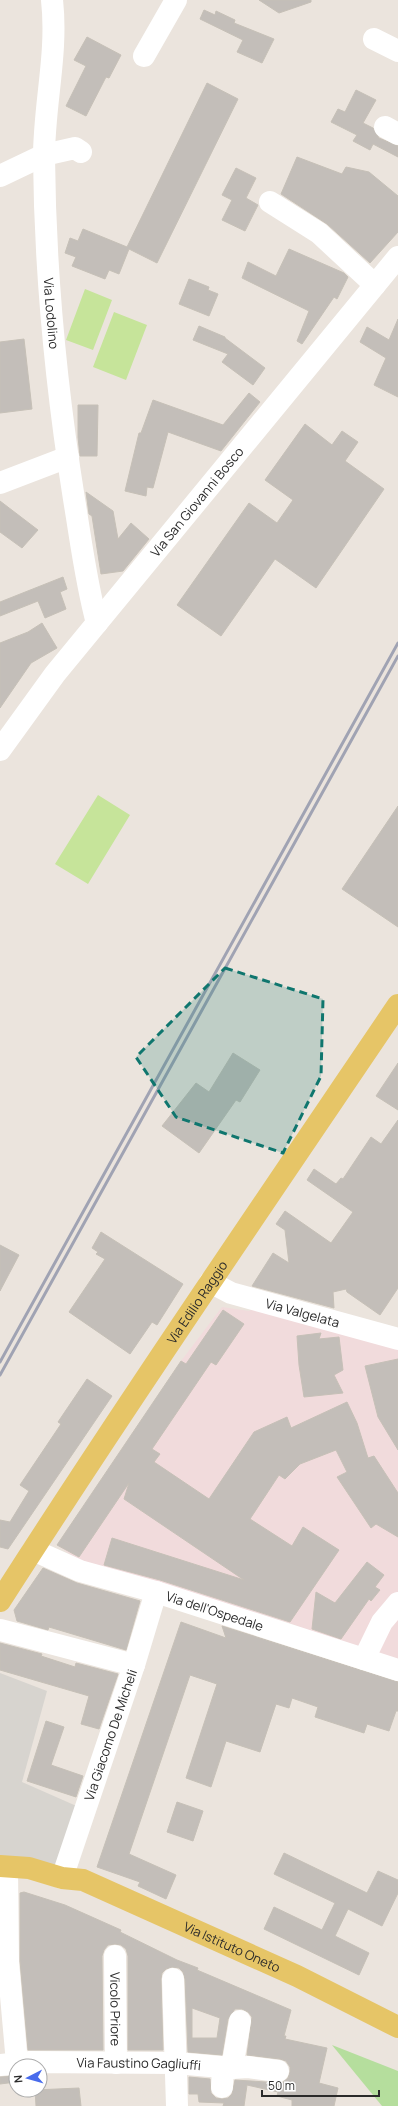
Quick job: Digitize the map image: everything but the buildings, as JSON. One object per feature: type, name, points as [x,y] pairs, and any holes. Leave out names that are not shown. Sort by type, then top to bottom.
[{"type":"main road","name":"Via Edilio Raggio","points":[[0,1601],[210,1282],[398,1006]]},
{"type":"main road","name":"Via Istituto Oneto","points":[[3,1867],[29,1868],[62,1878],[83,1880],[297,1976],[398,2026]]},
{"type":"street","name":"Via Lodolino","points":[[52,0],[55,20],[54,51],[45,128],[44,156],[47,257],[55,357],[68,457],[90,600],[96,623]]},
{"type":"street","points":[[144,56],[176,0]]},
{"type":"street","points":[[374,39],[398,51]]},
{"type":"street","points":[[0,176],[44,156],[75,148],[81,152]]},
{"type":"street","points":[[270,202],[319,233],[375,285]]},
{"type":"street","name":"Via San Giovanni Bosco","points":[[0,750],[55,674],[96,623],[398,257]]},
{"type":"street","points":[[0,483],[68,457]]},
{"type":"street","name":"Via Valgelata","points":[[210,1282],[231,1293],[398,1339]]},
{"type":"street","name":"Via dell'Ospedale","points":[[33,1550],[80,1571],[156,1592],[398,1670]]},
{"type":"street","name":"Via Giacomo De Micheli","points":[[62,1878],[134,1665],[156,1592]]},
{"type":"street","points":[[364,1659],[382,1622],[398,1603]]},
{"type":"street","points":[[0,1630],[134,1665]]},
{"type":"street","points":[[3,1867],[8,1962],[8,2058]]},
{"type":"street","name":"Vicolo Priore","points":[[115,1956],[116,2063]]},
{"type":"street","points":[[173,1979],[177,2106]]},
{"type":"street","points":[[226,2074],[240,2021]]},
{"type":"street","name":"Via Faustino Gagliuffi","points":[[48,2064],[176,2063],[226,2074],[248,2067],[278,2071]]},
{"type":"highlighted area","points":[[225,968],[323,999],[321,1076],[283,1153],[176,1117],[136,1057]]},
{"type":"shaded area","points":[[259,1306],[398,1344],[398,1663],[289,1623],[77,1559],[57,1545],[181,1361],[222,1307],[249,1311]]},
{"type":"shaded area","points":[[0,1673],[47,1691],[22,1782],[81,1808],[61,1866],[0,1858]]},
{"type":"green space","points":[[85,289],[112,300],[93,350],[66,340]]},
{"type":"green space","points":[[114,312],[147,325],[126,380],[93,367]]},
{"type":"green space","points":[[98,795],[130,815],[88,884],[55,864]]},
{"type":"green space","points":[[332,2045],[398,2071],[398,2106],[382,2106]]},
{"type":"railway","points":[[0,1362],[398,643]]},
{"type":"railway","points":[[0,1375],[398,656]]}]
